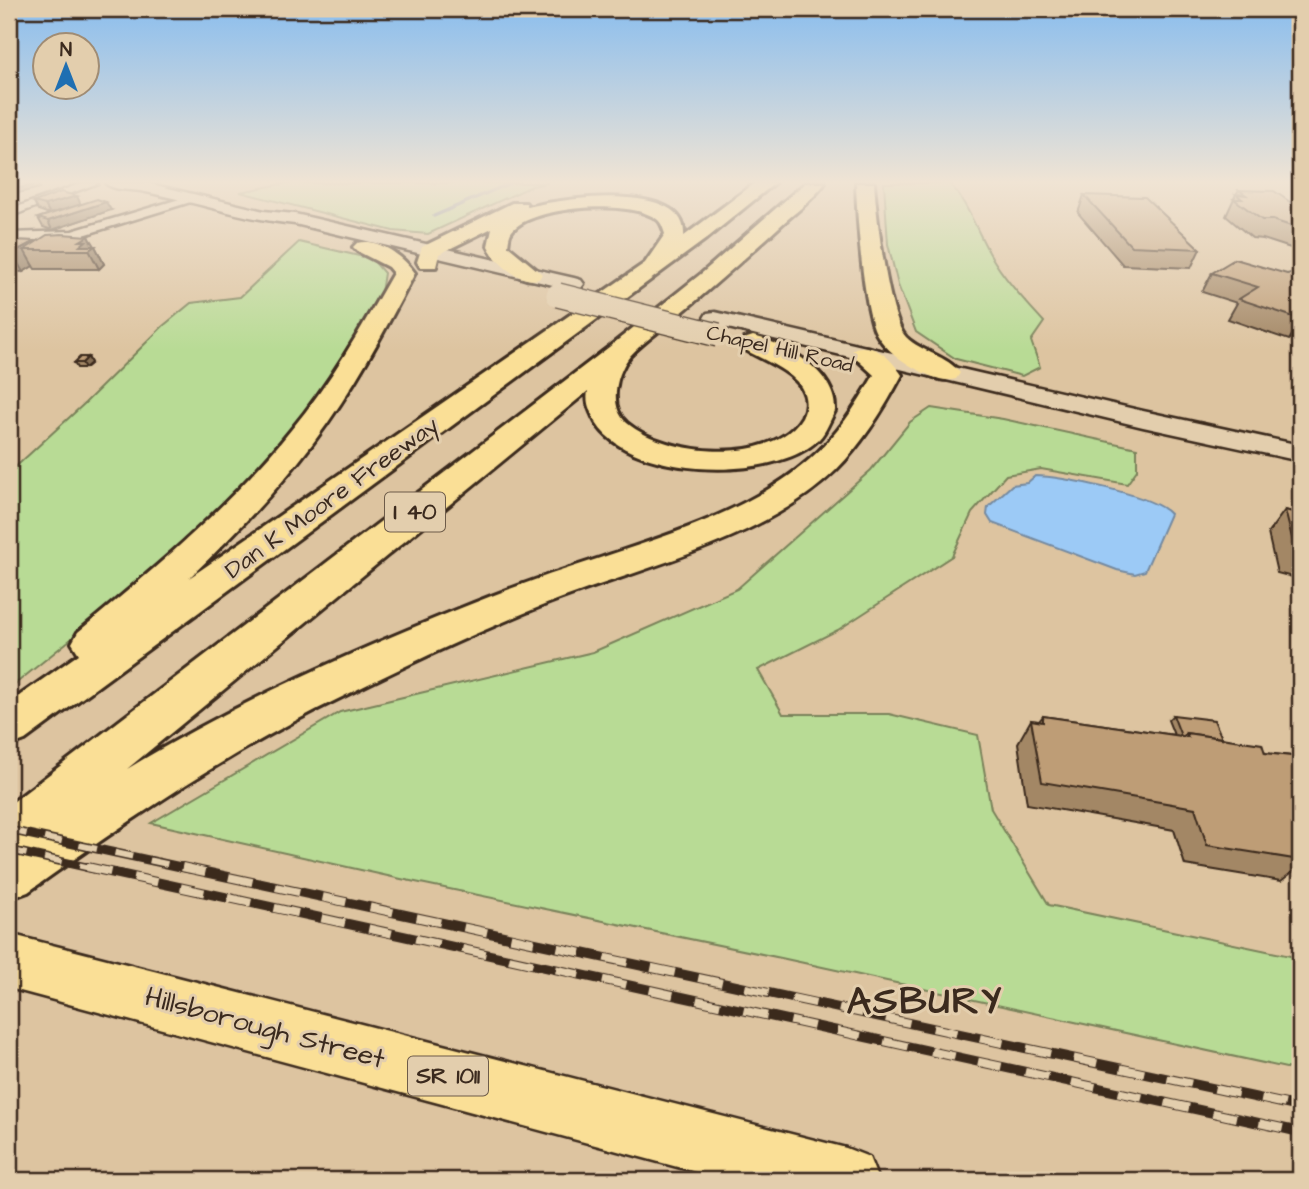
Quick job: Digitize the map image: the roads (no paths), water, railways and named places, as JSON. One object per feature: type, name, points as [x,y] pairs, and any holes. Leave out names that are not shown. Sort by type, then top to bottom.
[{"type":"highway","points":[[428,257],[462,238]]},
{"type":"highway","points":[[499,238],[501,251],[531,274]]},
{"type":"highway","points":[[654,267],[673,238]]},
{"type":"highway","name":"I 40","points":[[654,267],[692,238]]},
{"type":"highway","name":"I 40","points":[[9,835],[618,353],[754,238]]},
{"type":"highway","points":[[870,238],[886,330],[904,351],[946,373]]},
{"type":"highway","points":[[9,716],[191,555],[248,500],[309,428],[329,401],[404,273],[396,262],[364,247]]},
{"type":"highway","name":"Dan K Moore Freeway","points":[[9,727],[153,627],[654,267]]},
{"type":"highway","points":[[618,353],[601,393],[603,411],[614,428],[632,441],[661,453],[721,460],[775,452],[806,435],[818,417],[820,396],[810,379],[788,363],[753,344]]},
{"type":"highway","points":[[9,874],[195,752],[295,700],[459,623],[675,544],[759,507],[811,476],[829,459],[862,418],[888,376],[879,363],[864,354]]},
{"type":"main road","name":"Chapel Hill Road","points":[[330,238],[364,247],[531,274],[566,290]]},
{"type":"main road","name":"Chapel Hill Road","points":[[363,238],[428,257],[716,326],[864,354],[1300,453]]},
{"type":"main road","name":"Chapel Hill Road","points":[[716,326],[753,344],[1181,445],[1300,470]]},
{"type":"main road","name":"Hillsborough Street","points":[[30,966],[846,1180]]},
{"type":"water","points":[[1035,476],[1065,479],[1127,494],[1146,500],[1170,514],[1145,571],[1135,574],[1117,570],[992,523],[987,515],[988,507],[1012,485],[1027,483]]},
{"type":"railway","points":[[9,830],[190,869]]},
{"type":"railway","points":[[9,850],[95,869]]},
{"type":"railway","points":[[87,867],[1300,1132]]},
{"type":"railway","points":[[182,867],[1300,1107]]},
{"type":"district","name":"ASBURY","points":[[925,1002]]}]
